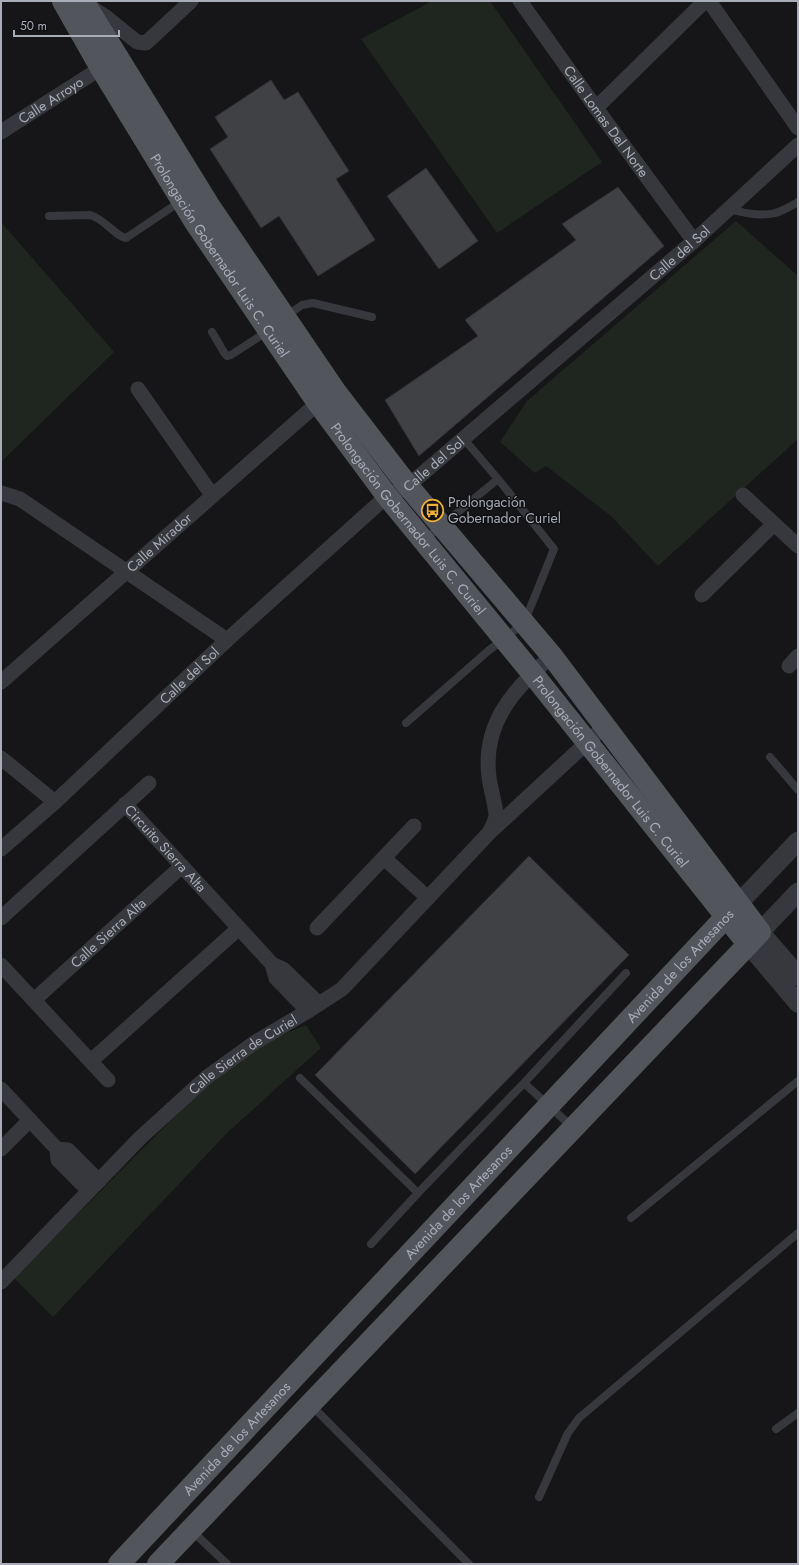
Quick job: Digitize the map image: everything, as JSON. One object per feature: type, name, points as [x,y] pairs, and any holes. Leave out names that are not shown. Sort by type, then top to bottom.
[{"type":"main road","name":"Prolongación Gobernador Luis C. Curiel","points":[[77,2],[101,68],[182,200],[277,323],[336,391],[408,486],[552,656],[605,726],[754,938]]},
{"type":"main road","name":"Prolongación Gobernador Luis C. Curiel","points":[[77,2],[210,207],[277,323],[318,403],[387,496],[505,639],[587,742],[733,909]]},
{"type":"main road","name":"Avenida de los Artesanos","points":[[119,1564],[733,909]]},
{"type":"main road","name":"Avenida de los Artesanos","points":[[158,1564],[754,938]]},
{"type":"main road","points":[[287,1384],[310,1404]]},
{"type":"main road","points":[[171,1508],[190,1529]]},
{"type":"street","points":[[77,2],[106,16],[137,42],[146,43],[191,1]]},
{"type":"street","name":"Calle Lomas Del Norte","points":[[520,1],[596,108],[694,241]]},
{"type":"street","points":[[596,108],[705,1]]},
{"type":"street","points":[[709,1],[798,128]]},
{"type":"street","name":"Calle Arroyo","points":[[1,132],[101,68]]},
{"type":"street","name":"Calle del Sol","points":[[1,849],[55,802],[227,640],[387,496],[408,486],[694,241],[798,145]]},
{"type":"street","points":[[138,389],[212,495]]},
{"type":"street","name":"Calle Mirador","points":[[1,682],[318,403]]},
{"type":"street","points":[[1,493],[20,499],[227,640]]},
{"type":"street","points":[[743,495],[798,546]]},
{"type":"street","points":[[702,595],[774,524]]},
{"type":"street","name":"Calle Sierra de Curiel","points":[[489,833],[496,815],[488,768],[488,751],[492,732],[510,700],[532,673],[552,656]]},
{"type":"street","name":"Calle Sierra de Curiel","points":[[1,1282],[140,1138],[207,1077],[254,1043],[342,989],[489,833],[605,726]]},
{"type":"street","points":[[1,758],[55,802]]},
{"type":"street","points":[[125,804],[149,783]]},
{"type":"street","name":"Circuito Sierra Alta","points":[[1,918],[125,804],[272,964],[276,978],[314,1007]]},
{"type":"street","points":[[317,928],[414,826]]},
{"type":"street","name":"Avenida de los Artesanos","points":[[733,909],[798,841]]},
{"type":"street","points":[[384,858],[428,898]]},
{"type":"street","name":"Calle Sierra Alta","points":[[34,1000],[182,866]]},
{"type":"street","name":"Avenida de los Artesanos","points":[[754,938],[798,892]]},
{"type":"street","points":[[91,1061],[239,928]]},
{"type":"street","name":"Prolongación Gobernador Luis C. Curiel","points":[[754,938],[798,976]]},
{"type":"street","name":"Prolongación Gobernador Luis C. Curiel","points":[[754,938],[798,1004]]},
{"type":"street","points":[[1,964],[108,1080]]},
{"type":"street","points":[[1,1089],[57,1149],[58,1160],[94,1186]]},
{"type":"street","points":[[1,1149],[30,1120]]},
{"type":"lane","points":[[49,216],[95,216],[101,219],[121,237],[126,238],[182,200]]},
{"type":"lane","points":[[729,209],[742,213],[775,213],[798,202]]},
{"type":"lane","points":[[212,332],[227,356],[231,355],[302,305],[313,303],[372,317]]},
{"type":"lane","points":[[406,723],[488,651],[524,623],[554,549],[464,438]]},
{"type":"lane","points":[[424,540],[498,479]]},
{"type":"lane","points":[[770,757],[798,790]]},
{"type":"lane","points":[[371,1244],[626,973]]},
{"type":"lane","points":[[300,1078],[418,1193]]},
{"type":"lane","points":[[631,1218],[798,1081]]},
{"type":"lane","points":[[524,1083],[572,1128]]},
{"type":"lane","points":[[539,1498],[568,1433],[579,1418],[798,1233]]},
{"type":"lane","points":[[310,1404],[469,1564]]},
{"type":"lane","points":[[776,1429],[798,1413]]},
{"type":"lane","points":[[190,1529],[227,1564]]},
{"type":"shaded area","points":[[432,1],[490,1],[602,162],[497,233],[361,39]]},
{"type":"shaded area","points":[[736,221],[798,276],[798,439],[658,566],[611,516],[546,466],[535,473],[500,442],[527,401]]},
{"type":"shaded area","points":[[1,222],[114,352],[1,462]]},
{"type":"shaded area","points":[[306,1025],[321,1048],[227,1133],[53,1317],[14,1278],[206,1085],[267,1041]]},
{"type":"building","points":[[271,80],[284,100],[298,92],[349,171],[336,179],[375,240],[318,276],[279,216],[261,228],[210,149],[228,137],[215,117]]},
{"type":"building","points":[[426,168],[478,241],[439,269],[387,196]]},
{"type":"building","points":[[618,187],[664,246],[419,456],[385,400],[478,336],[465,320],[576,240],[562,224]]},
{"type":"building","points":[[529,856],[629,955],[415,1174],[315,1075]]},
{"type":"place","name":"Prolongación Gobernador Curiel","points":[[433,510]]}]
